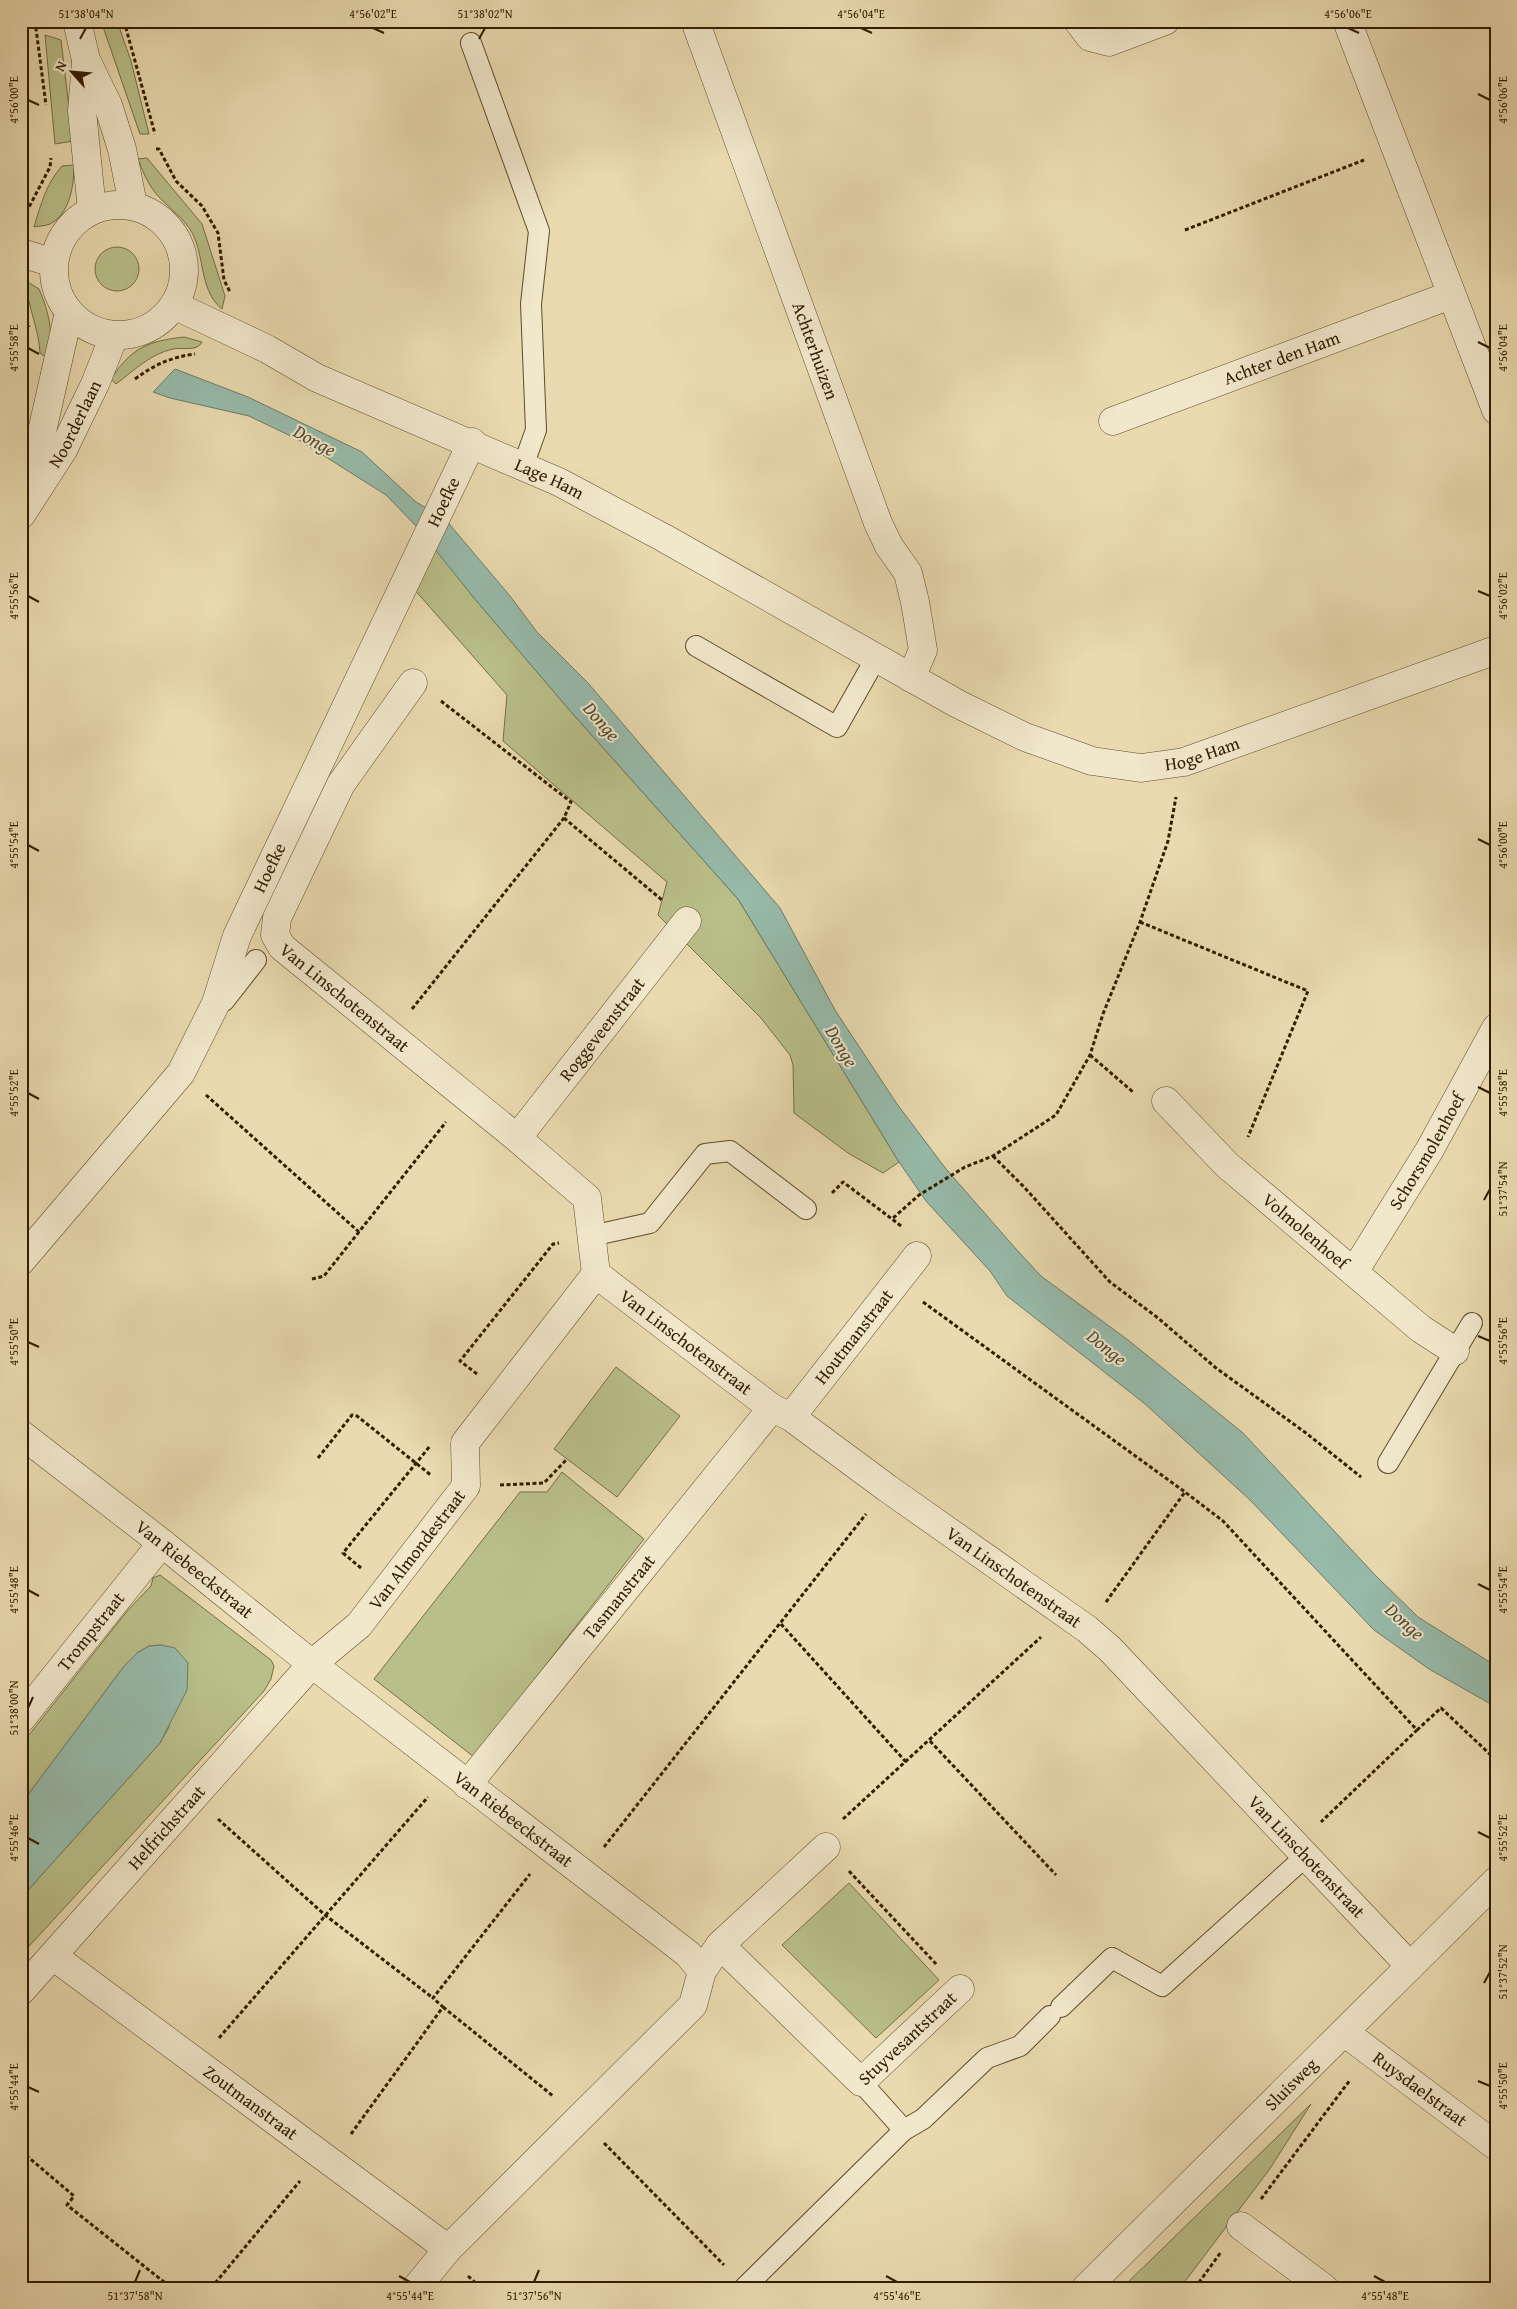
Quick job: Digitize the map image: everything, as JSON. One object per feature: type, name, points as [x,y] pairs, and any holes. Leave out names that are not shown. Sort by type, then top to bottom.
[{"type":"street","points":[[77,21],[86,60],[108,105],[122,149],[133,205]]},
{"type":"street","name":"Achterhuizen","points":[[695,21],[878,523],[889,546],[908,573],[916,602],[923,650],[911,678]]},
{"type":"street","points":[[1078,21],[1090,37],[1109,42],[1165,21]]},
{"type":"street","points":[[1347,21],[1496,410]]},
{"type":"street","points":[[86,60],[82,111],[92,210]]},
{"type":"street","points":[[115,204],[133,205],[150,212],[165,222],[176,237],[183,253],[185,271],[182,289],[174,305],[163,319],[148,328],[132,334],[114,336],[90,328],[69,312],[57,289],[54,263],[58,246],[66,232],[78,219],[92,210],[115,204]]},
{"type":"street","points":[[22,253],[54,263]]},
{"type":"street","name":"Achter den Ham","points":[[1113,421],[1451,295]]},
{"type":"street","name":"Lage Ham","points":[[174,305],[266,349],[317,378],[472,442],[559,482],[664,538],[911,678]]},
{"type":"street","name":"Noorderlaan","points":[[24,510],[69,312]]},
{"type":"street","name":"Noorderlaan","points":[[24,510],[63,450],[95,384],[114,336]]},
{"type":"street","name":"Hoefke","points":[[21,1261],[181,1073],[216,1003],[237,936],[472,442]]},
{"type":"street","name":"Hoge Ham","points":[[911,678],[958,704],[1025,736],[1092,761],[1141,768],[1184,762],[1496,650]]},
{"type":"street","name":"Van Linschotenstraat","points":[[413,683],[341,784],[277,918],[275,935],[282,947],[518,1138],[587,1198],[596,1274],[781,1412],[1087,1629],[1110,1649],[1410,1966]]},
{"type":"street","name":"Roggeveenstraat","points":[[518,1138],[687,921]]},
{"type":"street","name":"Schorsmolenhoef","points":[[1354,1272],[1429,1151],[1492,1044]]},
{"type":"street","name":"Volmolenhoef","points":[[1166,1101],[1234,1170],[1421,1329],[1455,1351]]},
{"type":"street","name":"Houtmanstraat","points":[[781,1412],[917,1256]]},
{"type":"street","name":"Van Almondestraat","points":[[312,1664],[359,1626],[466,1486],[466,1443],[596,1274]]},
{"type":"street","name":"Tasmanstraat","points":[[459,1778],[781,1412]]},
{"type":"street","name":"Van Riebeeckstraat","points":[[21,1434],[162,1543],[312,1664],[688,1954],[702,1971]]},
{"type":"street","name":"Trompstraat","points":[[21,1719],[162,1543]]},
{"type":"street","name":"Helfrichstraat","points":[[21,1991],[312,1664]]},
{"type":"street","points":[[416,2288],[448,2249],[692,2005],[702,1971],[720,1946],[826,1847]]},
{"type":"street","name":"Sluisweg","points":[[1086,2288],[1496,1881]]},
{"type":"street","name":"Stuyvesantstraat","points":[[720,1946],[861,2082],[960,1989]]},
{"type":"street","name":"Zoutmanstraat","points":[[53,1956],[448,2249]]},
{"type":"street","name":"Ruysdaelstraat","points":[[1344,2032],[1496,2146]]},
{"type":"street","points":[[1241,2226],[1324,2288]]},
{"type":"lane","points":[[471,43],[539,231],[531,304],[536,430],[523,466]]},
{"type":"lane","points":[[696,646],[837,727],[876,658]]},
{"type":"lane","points":[[216,1003],[224,1001],[256,960]]},
{"type":"lane","points":[[591,1236],[650,1224],[705,1154],[730,1151],[806,1209]]},
{"type":"lane","points":[[1388,1463],[1472,1323]]},
{"type":"lane","points":[[744,2288],[904,2130],[923,2118],[987,2058],[1020,2046],[1112,1958],[1162,1986],[1301,1851]]},
{"type":"lane","points":[[861,2082],[904,2130]]},
{"type":"path","points":[[35,21],[47,111]]},
{"type":"path","points":[[124,21],[136,59],[159,149]]},
{"type":"path","points":[[1186,230],[1395,148]]},
{"type":"path","points":[[22,253],[27,211],[50,167],[50,149]]},
{"type":"path","points":[[133,381],[154,365],[179,356],[203,353]]},
{"type":"path","points":[[390,1036],[564,818],[571,802],[452,708],[413,683]]},
{"type":"path","points":[[919,1195],[965,1167],[993,1156],[1056,1115],[1090,1055],[1103,1014],[1140,922],[1168,841],[1184,762]]},
{"type":"path","points":[[564,818],[687,921]]},
{"type":"path","points":[[1140,922],[1308,991],[1234,1170]]},
{"type":"path","points":[[1090,1055],[1142,1100],[1166,1101]]},
{"type":"path","points":[[181,1073],[359,1232]]},
{"type":"path","points":[[312,1279],[324,1276],[466,1096]]},
{"type":"path","points":[[993,1156],[1030,1193],[1110,1282],[1158,1318],[1216,1368],[1306,1433],[1367,1482],[1388,1463]]},
{"type":"path","points":[[806,1209],[820,1207],[842,1182],[892,1219]]},
{"type":"path","points":[[896,1282],[1223,1520],[1417,1730]]},
{"type":"path","points":[[583,1873],[887,1488]]},
{"type":"path","points":[[1087,1629],[1185,1492]]},
{"type":"path","points":[[826,1847],[828,1833],[1038,1641],[1059,1610]]},
{"type":"path","points":[[781,1624],[906,1762]]},
{"type":"path","points":[[1301,1851],[1417,1730],[1441,1708],[1496,1760]]},
{"type":"path","points":[[930,1741],[1056,1875]]},
{"type":"path","points":[[197,2063],[325,1915],[459,1778]]},
{"type":"path","points":[[194,1798],[325,1915],[443,2006],[330,2162],[310,2169],[211,2288]]},
{"type":"path","name":"Stuyvesantstraat","points":[[826,1847],[960,1989]]},
{"type":"path","points":[[433,1998],[550,1848]]},
{"type":"path","points":[[1195,2288],[1370,2052]]},
{"type":"path","points":[[21,2151],[74,2196],[67,2205],[171,2288]]},
{"type":"path","points":[[159,2288],[164,2282]]},
{"type":"green space","points":[[101,21],[117,21],[131,61],[149,134],[140,134]]},
{"type":"green space","points":[[45,35],[61,40],[73,141],[55,144]]},
{"type":"green space","points":[[147,158],[202,224],[225,296],[222,309],[210,294],[198,248],[192,233],[181,218],[154,192],[145,176],[138,159]]},
{"type":"green space","points":[[74,165],[70,198],[62,213],[50,224],[34,227],[45,195],[56,173],[62,166]]},
{"type":"green space","points":[[113,247],[121,247],[133,253],[139,269],[133,285],[121,291],[113,291],[101,285],[95,273],[95,265],[101,253]]},
{"type":"green space","points":[[26,281],[39,289],[50,323],[51,341],[48,359],[40,353]]},
{"type":"green space","points":[[184,337],[202,342],[193,348],[165,351],[143,363],[116,384],[111,379],[118,368],[133,353],[150,344]]},
{"type":"green space","points":[[434,547],[474,598],[572,713],[738,899],[899,1162],[883,1173],[848,1153],[794,1113],[793,1065],[790,1055],[761,1018],[658,915],[667,882],[503,741],[507,695],[414,589]]},
{"type":"green space","points":[[616,1367],[680,1416],[617,1497],[554,1449]]},
{"type":"green space","points":[[562,1472],[644,1539],[474,1757],[374,1679],[520,1492],[547,1492]]},
{"type":"green space","points":[[160,1575],[271,1660],[274,1666],[271,1679],[264,1691],[21,1955],[21,1898],[160,1743],[169,1727],[161,1645],[149,1646],[137,1653],[125,1665],[21,1804],[21,1745],[128,1610],[151,1586],[153,1578]]},
{"type":"green space","points":[[849,1883],[939,1980],[876,2038],[782,1945]]},
{"type":"green space","points":[[1311,2104],[1269,2170],[1180,2288],[1122,2288]]},
{"type":"water","name":"Donge","points":[[175,369],[248,397],[362,452],[416,502],[445,519],[510,596],[537,632],[588,683],[780,908],[835,1010],[897,1104],[946,1169],[1016,1249],[1041,1276],[1128,1340],[1243,1433],[1375,1575],[1418,1617],[1496,1666],[1496,1707],[1429,1669],[1374,1630],[1250,1500],[1144,1403],[1007,1296],[990,1271],[926,1201],[899,1162],[738,899],[572,713],[474,598],[417,527],[386,495],[299,440],[249,416],[170,398],[153,392]]},
{"type":"water","points":[[161,1645],[175,1648],[188,1663],[187,1690],[160,1743],[21,1898],[21,1804],[125,1665],[137,1653],[149,1646]]}]
